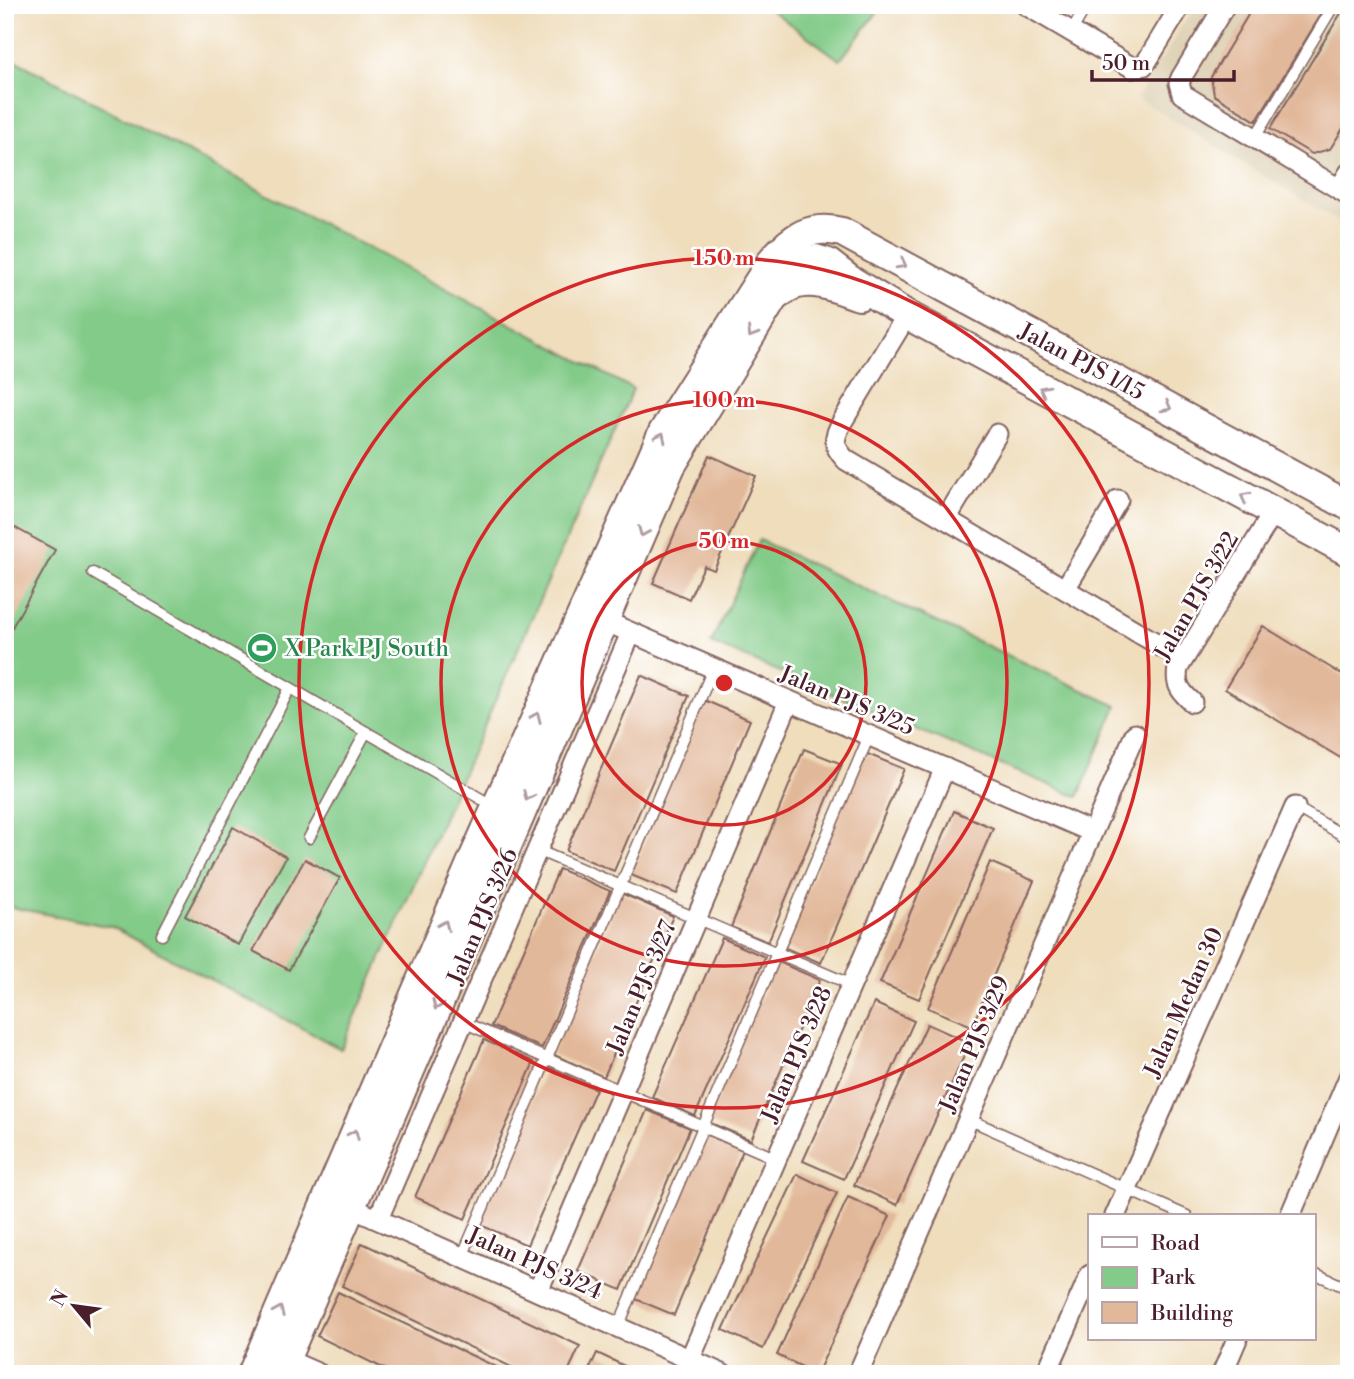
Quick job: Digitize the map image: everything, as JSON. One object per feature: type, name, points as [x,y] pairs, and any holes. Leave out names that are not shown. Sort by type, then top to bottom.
[{"type":"main road","name":"Jalan PJS 1/15","points":[[1349,506],[1336,493],[842,232],[827,228],[813,245],[828,263],[850,280],[908,315],[1349,552]]},
{"type":"main road","points":[[252,1374],[338,1201],[594,616],[663,432],[773,259],[788,242],[813,245],[804,262],[785,279],[671,466],[594,616],[496,807],[338,1201],[282,1366]]},
{"type":"main road","points":[[774,297],[794,285],[813,283],[834,286],[908,315]]},
{"type":"street","points":[[1026,5],[1133,68],[1143,65],[1181,5]]},
{"type":"street","points":[[1225,5],[1180,83],[1182,94],[1254,139],[1345,186]]},
{"type":"street","points":[[908,315],[842,422],[834,438],[838,451],[846,460],[1183,659]]},
{"type":"street","points":[[946,519],[997,434]]},
{"type":"street","points":[[1065,589],[1118,500]]},
{"type":"street","name":"Jalan PJS 3/22","points":[[1192,702],[1182,693],[1175,681],[1178,668],[1273,513]]},
{"type":"street","name":"Jalan PJS 3/25","points":[[594,616],[1092,832]]},
{"type":"street","name":"Jalan PJS 3/26","points":[[378,1219],[631,633]]},
{"type":"street","name":"Jalan PJS 3/27","points":[[538,1291],[789,701]]},
{"type":"street","name":"Jalan PJS 3/29","points":[[858,1374],[1135,734]]},
{"type":"street","name":"Jalan PJS 3/28","points":[[690,1359],[945,768]]},
{"type":"street","name":"Jalan Medan 30","points":[[1116,1214],[1295,807]]},
{"type":"street","points":[[1291,1214],[1349,1077]]},
{"type":"street","name":"Jalan PJS 3/24","points":[[338,1201],[722,1374]]},
{"type":"street","points":[[1046,1374],[1088,1280]]},
{"type":"street","points":[[1222,1374],[1237,1340]]},
{"type":"street","points":[[282,1366],[319,1374]]},
{"type":"lane","points":[[1071,32],[1087,5]]},
{"type":"lane","points":[[1254,139],[1334,5]]},
{"type":"lane","points":[[93,573],[496,807]]},
{"type":"lane","points":[[462,1257],[713,668]]},
{"type":"lane","points":[[162,934],[290,688]]},
{"type":"lane","points":[[309,838],[366,732]]},
{"type":"lane","points":[[618,1327],[869,736]]},
{"type":"lane","points":[[1295,807],[1349,839]]},
{"type":"lane","points":[[537,850],[852,985]]},
{"type":"lane","points":[[463,1022],[777,1159]]},
{"type":"lane","points":[[968,1119],[1183,1214]]},
{"type":"lane","points":[[1316,1274],[1349,1289]]},
{"type":"shaded area","points":[[1195,5],[1349,5],[1349,228],[1137,98]]},
{"type":"green space","points":[[764,5],[883,5],[840,60]]},
{"type":"green space","name":"X Park PJ South","points":[[5,55],[633,389],[341,1049],[112,927],[5,906]]},
{"type":"green space","points":[[759,540],[1117,706],[1078,797],[711,643]]},
{"type":"building","points":[[1254,5],[1327,5],[1256,121],[1214,95],[1211,77]]},
{"type":"building","points":[[1346,5],[1349,5],[1349,119],[1330,149],[1312,154],[1270,129]]},
{"type":"building","points":[[709,455],[756,476],[714,570],[704,566],[689,599],[653,583]]},
{"type":"building","points":[[5,522],[55,550],[5,640]]},
{"type":"building","points":[[1263,626],[1349,679],[1349,763],[1225,689]]},
{"type":"building","points":[[641,675],[689,696],[614,871],[566,851]]},
{"type":"building","points":[[704,700],[750,720],[677,894],[631,875]]},
{"type":"building","points":[[804,749],[842,764],[768,942],[731,927]]},
{"type":"building","points":[[865,753],[904,769],[821,963],[783,947]]},
{"type":"building","points":[[954,811],[993,828],[919,999],[880,983]]},
{"type":"building","points":[[233,827],[286,857],[238,945],[185,916]]},
{"type":"building","points":[[305,859],[340,878],[289,970],[253,951]]},
{"type":"building","points":[[990,862],[1034,881],[972,1026],[928,1008]]},
{"type":"building","points":[[559,869],[610,891],[542,1048],[491,1026]]},
{"type":"building","points":[[621,893],[673,916],[604,1077],[552,1054]]},
{"type":"building","points":[[722,938],[765,957],[695,1116],[652,1097]]},
{"type":"building","points":[[776,961],[820,980],[751,1140],[708,1122]]},
{"type":"building","points":[[874,1003],[914,1021],[844,1179],[803,1161]]},
{"type":"building","points":[[927,1024],[970,1043],[897,1205],[854,1185]]},
{"type":"building","points":[[484,1040],[534,1062],[465,1219],[415,1197]]},
{"type":"building","points":[[547,1067],[596,1089],[527,1245],[478,1224]]},
{"type":"building","points":[[647,1110],[690,1128],[621,1290],[578,1271]]},
{"type":"building","points":[[703,1133],[743,1150],[674,1315],[633,1298]]},
{"type":"building","points":[[797,1174],[837,1193],[763,1349],[723,1330]]},
{"type":"building","points":[[848,1197],[890,1216],[817,1374],[777,1355]]},
{"type":"building","points":[[362,1243],[580,1346],[567,1374],[526,1374],[342,1286]]},
{"type":"building","points":[[338,1292],[511,1374],[395,1374],[317,1336]]},
{"type":"building","points":[[597,1353],[612,1360],[641,1374],[587,1374]]},
{"type":"place","name":"X Park PJ South","points":[[262,648]]}]
